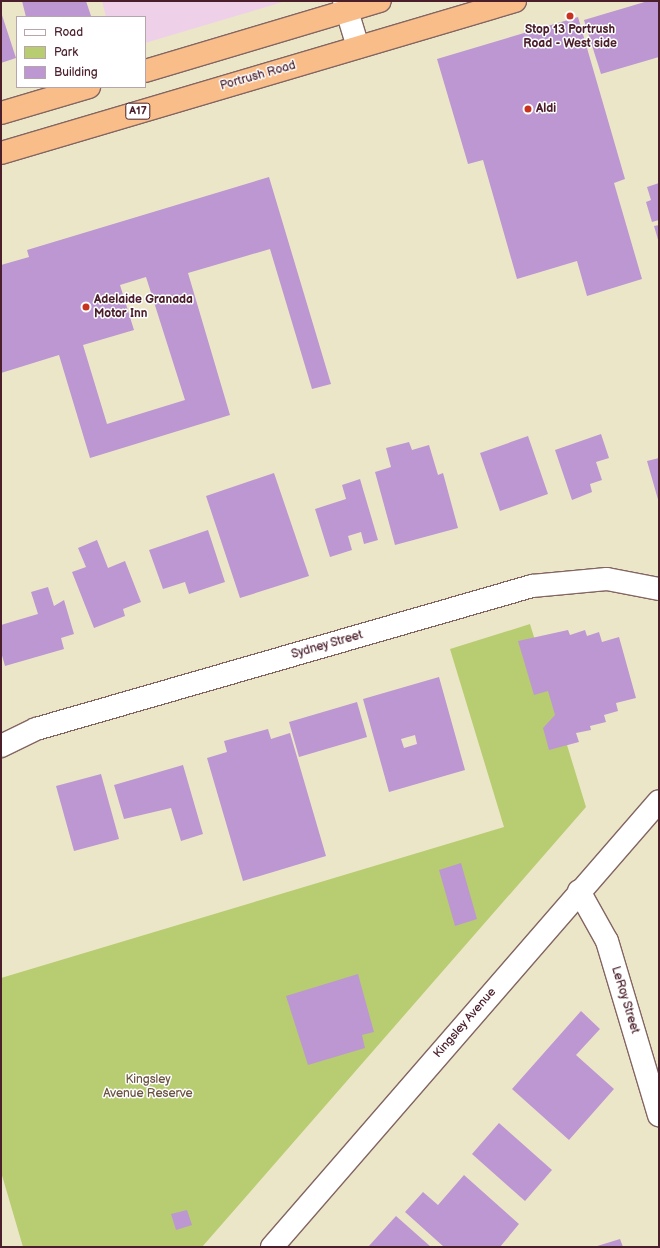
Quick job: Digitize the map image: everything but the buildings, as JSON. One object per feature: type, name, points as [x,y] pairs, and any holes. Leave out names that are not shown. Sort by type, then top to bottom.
[{"type":"highway","points":[[146,70],[346,5],[380,1]]},
{"type":"highway","name":"Portrush Road","points":[[1,153],[515,1]]},
{"type":"highway","points":[[1,113],[86,88]]},
{"type":"street","points":[[346,5],[358,47]]},
{"type":"street","name":"Sydney Street","points":[[1,746],[36,729],[532,586],[607,580],[659,589]]},
{"type":"street","name":"Kingsley Avenue","points":[[272,1247],[579,891],[659,801]]},
{"type":"street","name":"LeRoy Street","points":[[579,891],[607,941],[659,1115]]},
{"type":"shaded area","points":[[102,1],[286,1],[146,43],[146,16],[106,16]]},
{"type":"green space","name":"Kingsley Avenue Reserve","points":[[530,624],[586,807],[202,1247],[23,1247],[1,1172],[1,978],[504,827],[450,649]]},
{"type":"place","name":"Stop 13 Portrush Road - West side","points":[[570,16]]},
{"type":"place","name":"Aldi","points":[[528,109]]},
{"type":"place","name":"Adelaide Granada Motor Inn","points":[[86,307]]}]
